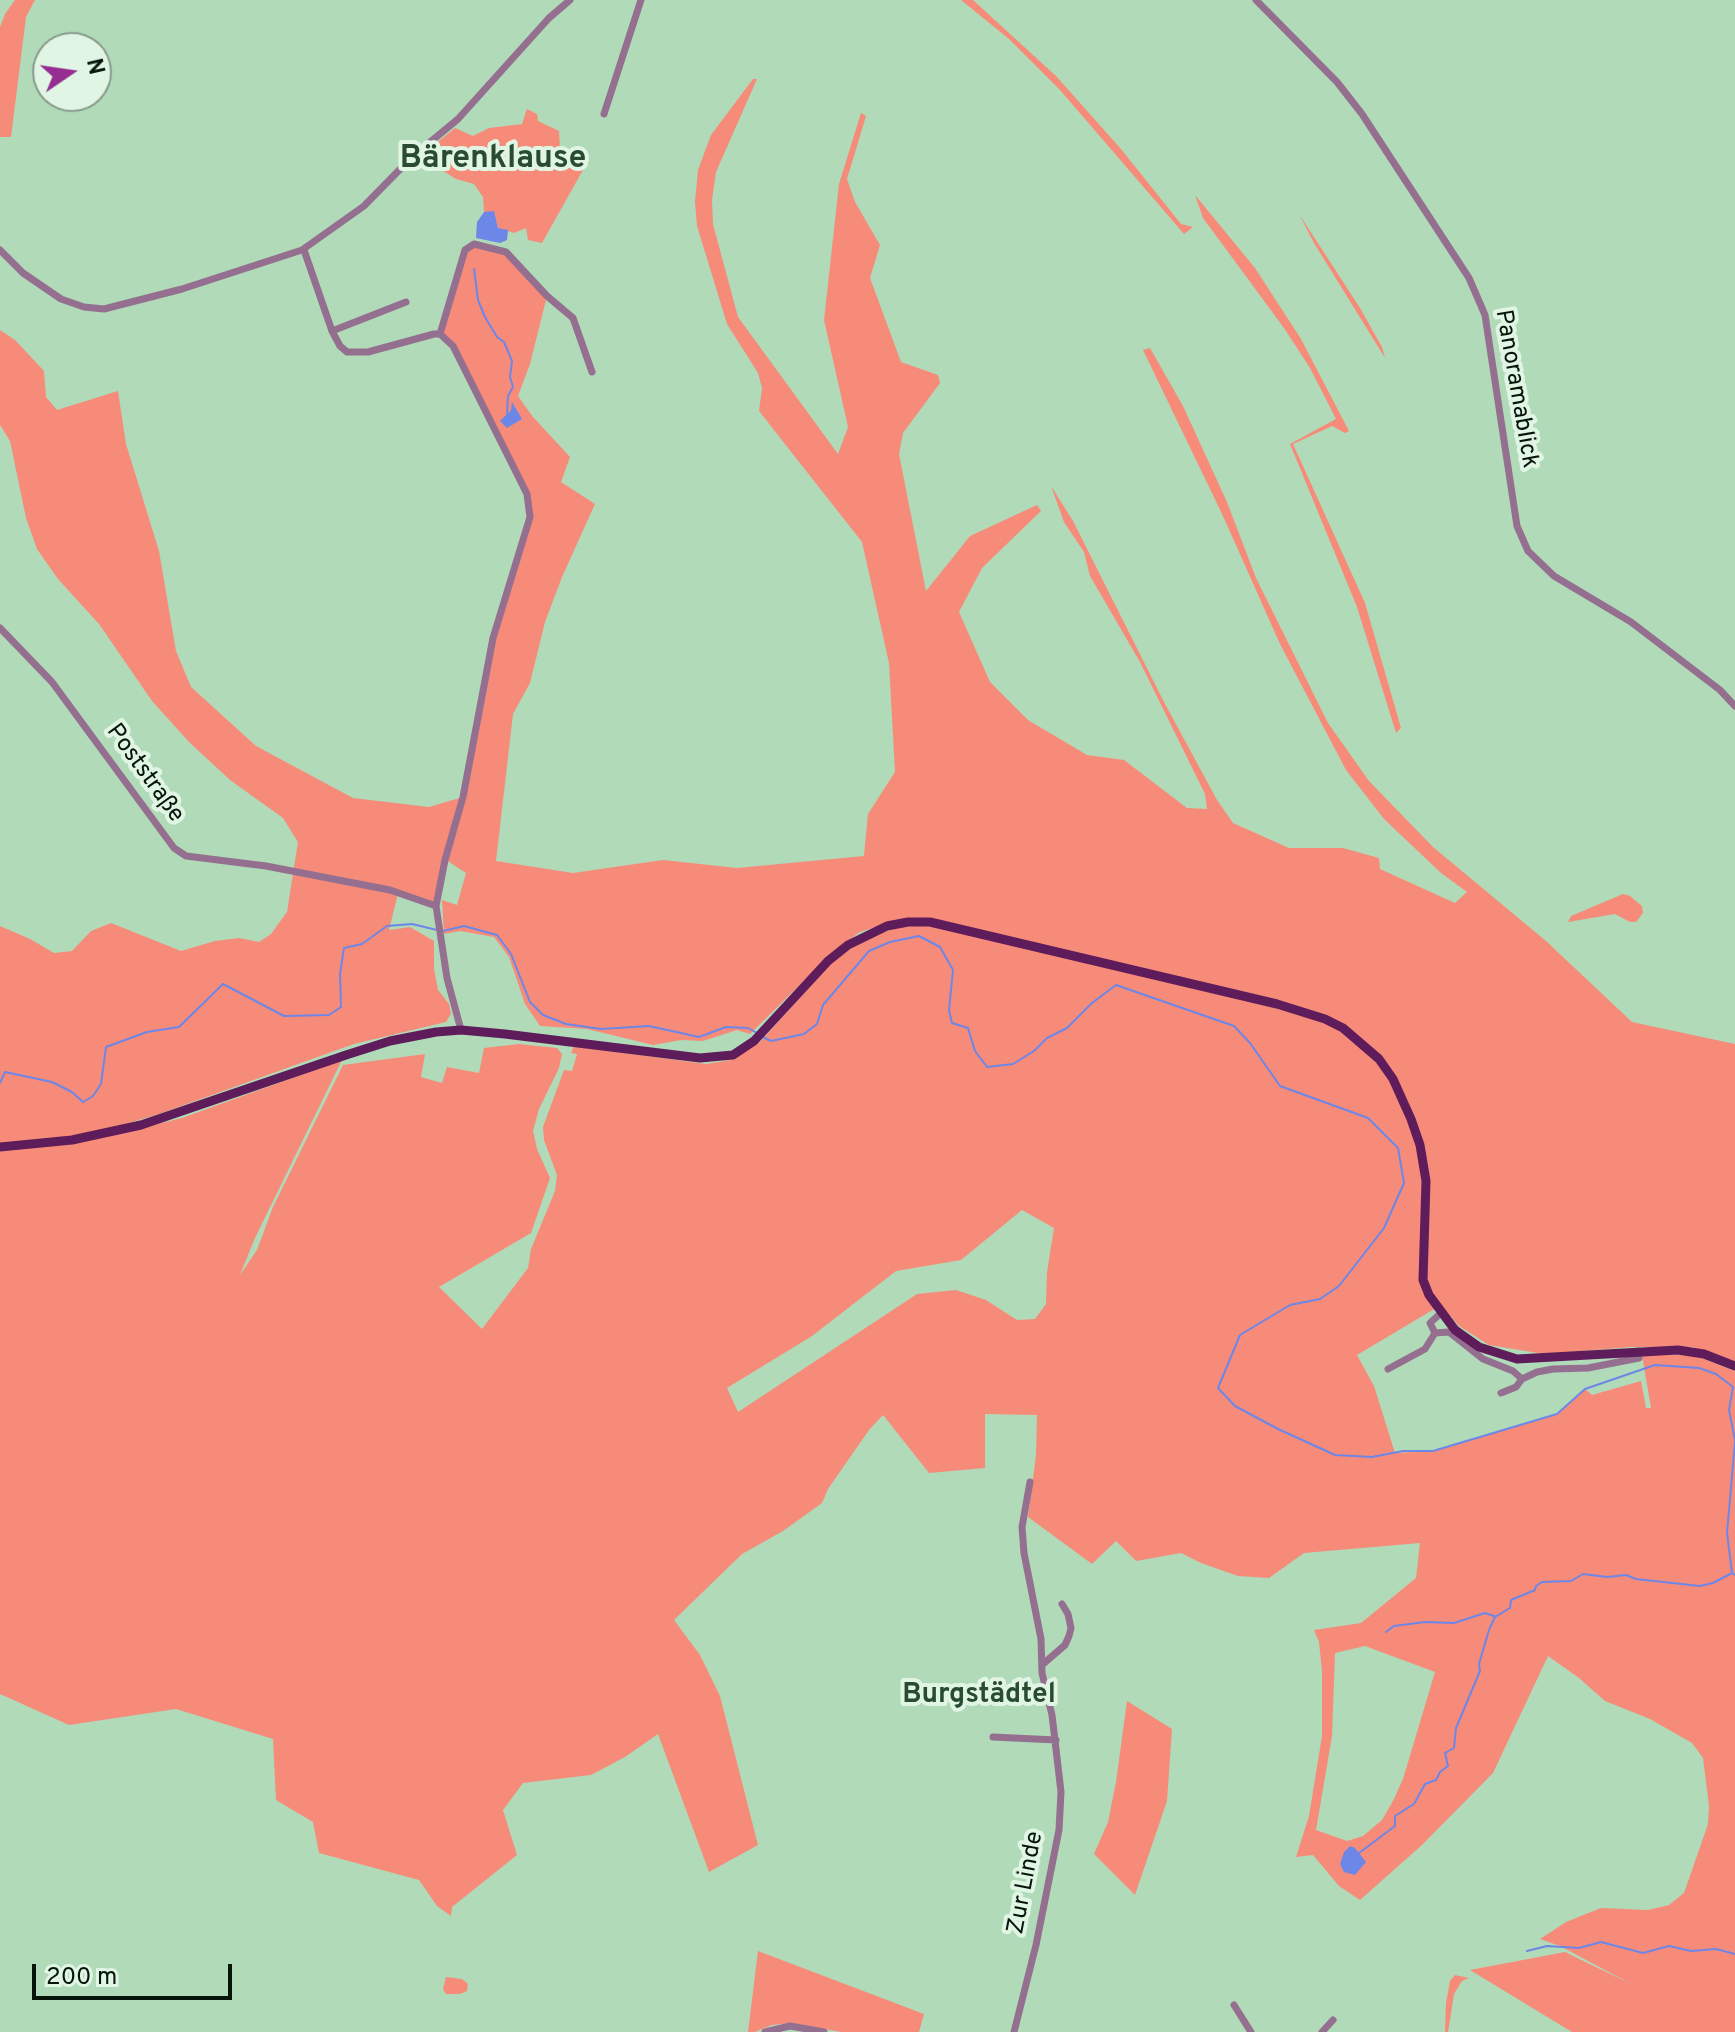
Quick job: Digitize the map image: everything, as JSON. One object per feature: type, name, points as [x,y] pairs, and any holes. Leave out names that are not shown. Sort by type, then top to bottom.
[{"type":"main road","points":[[0,1147],[72,1140],[141,1125],[390,1041],[436,1032],[461,1030],[700,1058],[733,1055],[754,1041],[828,961],[848,945],[887,926],[908,922],[947,926],[1277,1004],[1325,1019],[1352,1035],[1379,1059],[1393,1079],[1420,1145],[1426,1181],[1423,1278],[1429,1295],[1455,1330],[1479,1347],[1506,1357],[1529,1360],[1638,1351],[1692,1351],[1735,1366]]},
{"type":"street","points":[[0,250],[23,273],[61,299],[84,307],[104,309],[196,285],[304,250],[364,206],[411,158],[458,119],[549,18],[570,0]]},
{"type":"street","points":[[604,114],[641,0]]},
{"type":"street","name":"Panoramablick","points":[[1256,0],[1337,82],[1362,114],[1469,278],[1485,315],[1517,526],[1528,551],[1554,576],[1631,622],[1720,690],[1735,706]]},
{"type":"street","points":[[440,334],[465,250],[474,244],[485,246],[506,252],[547,296],[573,318],[592,372]]},
{"type":"street","points":[[304,250],[332,331],[347,352],[356,353],[440,334]]},
{"type":"street","points":[[332,331],[406,302]]},
{"type":"street","points":[[440,334],[453,346],[527,494],[530,517],[493,638],[463,797],[436,906],[447,978],[461,1030]]},
{"type":"street","name":"Poststraße","points":[[0,628],[52,682],[174,848],[186,856],[266,866],[390,890],[436,906]]},
{"type":"street","points":[[1435,1333],[1430,1323],[1441,1313]]},
{"type":"street","points":[[1435,1333],[1449,1332],[1483,1359],[1513,1371],[1522,1379]]},
{"type":"street","points":[[1388,1369],[1425,1349],[1435,1333]]},
{"type":"street","points":[[1501,1393],[1537,1372],[1588,1368],[1639,1358],[1638,1351]]},
{"type":"street","name":"Zur Linde","points":[[1014,2032],[1036,1945],[1059,1830],[1061,1792],[1056,1740],[1042,1673],[1041,1639],[1028,1582],[1022,1527],[1030,1482]]},
{"type":"street","points":[[1043,1664],[1065,1645],[1069,1636],[1068,1614],[1062,1604]]},
{"type":"street","points":[[993,1737],[1056,1740]]},
{"type":"street","points":[[1234,2005],[1251,2032]]},
{"type":"street","points":[[1322,2032],[1333,2020]]},
{"type":"street","points":[[765,2032],[790,2026],[824,2032]]},
{"type":"shaded area","points":[[15,0],[35,0],[26,17],[11,137],[0,137],[0,27]]},
{"type":"shaded area","points":[[961,0],[973,0],[1056,76],[1121,149],[1181,224],[1193,227],[1184,234],[1060,90],[1009,39]]},
{"type":"shaded area","points":[[753,79],[757,79],[716,172],[713,224],[738,317],[838,454],[848,427],[824,320],[839,184],[861,113],[866,116],[847,179],[855,202],[880,245],[870,278],[901,362],[938,375],[940,383],[903,433],[899,454],[926,591],[970,536],[1037,505],[1041,511],[982,568],[959,612],[990,682],[1028,720],[1087,755],[1124,760],[1187,808],[1207,809],[1205,794],[1140,662],[1090,576],[1084,552],[1064,522],[1051,486],[1073,521],[1164,702],[1217,800],[1233,823],[1289,848],[1343,848],[1379,858],[1380,869],[1455,903],[1467,892],[1441,873],[1384,819],[1346,770],[1280,644],[1143,350],[1150,348],[1183,406],[1227,502],[1256,578],[1328,723],[1369,781],[1433,847],[1546,941],[1632,1022],[1735,1044],[1735,1362],[1692,1347],[1631,1347],[1544,1354],[1489,1345],[1459,1326],[1441,1305],[1357,1355],[1374,1386],[1395,1453],[1433,1451],[1557,1414],[1585,1389],[1592,1395],[1641,1381],[1646,1408],[1651,1408],[1642,1355],[1694,1355],[1735,1371],[1735,2032],[1572,2032],[1470,1970],[1565,1952],[1631,1984],[1560,1946],[1540,1939],[1566,1922],[1601,1908],[1648,1910],[1669,1905],[1684,1893],[1708,1824],[1709,1806],[1703,1758],[1692,1743],[1650,1719],[1605,1701],[1548,1656],[1493,1773],[1422,1845],[1360,1900],[1339,1886],[1313,1855],[1296,1857],[1309,1816],[1322,1736],[1322,1671],[1319,1642],[1314,1630],[1361,1623],[1416,1578],[1420,1543],[1304,1553],[1269,1578],[1238,1576],[1181,1553],[1136,1561],[1116,1541],[1092,1564],[1028,1517],[1036,1455],[1037,1415],[985,1414],[985,1468],[929,1473],[883,1415],[828,1489],[822,1503],[783,1531],[742,1554],[674,1620],[700,1655],[720,1696],[758,1845],[709,1872],[658,1734],[591,1775],[523,1783],[503,1810],[517,1855],[452,1907],[451,1916],[437,1906],[419,1880],[319,1853],[313,1822],[276,1800],[273,1739],[176,1709],[69,1725],[0,1694],[0,926],[54,953],[72,951],[91,931],[111,923],[181,951],[239,938],[259,942],[271,934],[287,912],[298,842],[283,818],[230,780],[189,742],[152,701],[99,624],[58,579],[37,549],[26,518],[10,441],[0,425],[0,330],[15,340],[44,371],[46,397],[57,410],[118,391],[126,444],[159,551],[176,651],[191,687],[256,746],[353,798],[429,807],[463,797],[493,638],[530,517],[527,494],[453,346],[440,334],[469,245],[506,252],[547,296],[530,364],[518,396],[570,457],[561,482],[595,504],[545,622],[530,683],[513,714],[496,861],[573,873],[663,860],[737,868],[864,856],[868,814],[895,772],[889,663],[862,542],[759,411],[762,388],[758,373],[727,324],[697,226],[695,202],[698,170],[711,135]],"holes":[[[446,860],[466,873],[457,905],[442,900],[444,934],[460,931],[494,937],[509,957],[525,1004],[540,1026],[587,1029],[653,1045],[681,1040],[703,1041],[737,1030],[750,1034],[835,950],[860,932],[905,918],[903,926],[875,935],[848,949],[828,966],[760,1042],[731,1060],[706,1064],[574,1046],[571,1053],[577,1054],[572,1071],[564,1070],[543,1127],[544,1140],[557,1175],[555,1191],[531,1249],[528,1268],[482,1329],[439,1287],[531,1233],[550,1178],[533,1131],[539,1109],[559,1068],[562,1054],[557,1048],[519,1044],[484,1048],[479,1073],[447,1067],[442,1083],[421,1077],[425,1054],[343,1065],[273,1207],[257,1250],[240,1275],[342,1060],[182,1118],[104,1137],[99,1132],[159,1114],[354,1044],[446,1022],[451,1014],[449,1004],[438,990],[434,941],[410,927],[389,930],[398,893],[436,906]],[[1022,1210],[1054,1228],[1046,1304],[1035,1319],[1017,1320],[986,1300],[956,1290],[917,1294],[738,1412],[727,1388],[812,1336],[896,1271],[961,1260]],[[1365,1646],[1435,1672],[1403,1779],[1394,1799],[1382,1820],[1363,1836],[1347,1841],[1316,1830],[1332,1736],[1335,1653]]]},
{"type":"shaded area","points":[[527,109],[537,114],[538,121],[559,131],[560,148],[570,156],[588,161],[542,243],[528,240],[526,228],[514,233],[498,228],[494,212],[484,212],[483,197],[474,184],[456,179],[429,162],[424,153],[455,128],[473,136],[489,128],[522,124]]},
{"type":"shaded area","points":[[1195,195],[1255,268],[1301,339],[1349,431],[1345,433],[1332,426],[1293,444],[1365,603],[1401,728],[1396,733],[1357,607],[1290,444],[1336,419],[1310,368],[1284,328],[1203,218]]},
{"type":"shaded area","points":[[1299,214],[1360,308],[1385,358],[1314,243]]},
{"type":"shaded area","points":[[1623,894],[1642,906],[1643,913],[1636,922],[1615,914],[1568,922],[1571,916]]},
{"type":"shaded area","points":[[1127,1701],[1172,1729],[1167,1801],[1135,1895],[1094,1854],[1108,1822]]},
{"type":"shaded area","points":[[758,1951],[924,2014],[919,2032],[841,2032],[791,2023],[748,2032]]},
{"type":"shaded area","points":[[1455,1975],[1469,1978],[1462,1981],[1454,1994],[1448,2032],[1445,2032],[1446,2003],[1450,1981]]},
{"type":"shaded area","points":[[446,1977],[462,1979],[468,1984],[467,1991],[446,1994],[443,1989]]},
{"type":"water","points":[[494,211],[498,228],[508,230],[507,240],[500,243],[476,238],[477,222],[484,212]]},
{"type":"water","points":[[512,402],[522,419],[507,428],[500,421],[511,410]]},
{"type":"water","points":[[1350,1846],[1366,1862],[1355,1875],[1344,1872],[1340,1864]]},
{"type":"waterway","points":[[474,269],[478,300],[485,317],[497,337],[504,342],[512,361],[510,377],[513,387],[508,396],[507,413]]},
{"type":"waterway","points":[[0,1083],[5,1072],[52,1082],[72,1092],[83,1102],[93,1096],[101,1084],[106,1047],[147,1032],[179,1027],[223,984],[284,1016],[329,1015],[341,1007],[340,974],[344,948],[362,944],[387,926],[412,924],[437,930]]},
{"type":"waterway","points":[[443,931],[464,926],[497,935],[511,954],[530,1002],[543,1015],[566,1024],[601,1029],[649,1026],[699,1037],[726,1027],[748,1028],[757,1033]]},
{"type":"waterway","points":[[763,1037],[771,1041],[804,1034],[817,1024],[823,1005],[869,951],[890,942],[919,936],[940,947],[953,970],[949,1010],[952,1023],[968,1028],[975,1051],[987,1067],[1013,1064],[1034,1051],[1047,1038],[1067,1028],[1116,985],[1234,1026],[1280,1086],[1368,1118],[1398,1148],[1404,1183],[1384,1228],[1339,1286],[1320,1299],[1290,1305],[1240,1335],[1218,1388],[1235,1406],[1335,1455],[1372,1457],[1403,1451],[1433,1451],[1557,1414],[1585,1389],[1655,1365],[1699,1368],[1716,1374],[1733,1387],[1729,1410],[1735,1440]]},
{"type":"waterway","points":[[1735,1442],[1727,1533],[1732,1573],[1735,1575]]},
{"type":"waterway","points":[[1359,1853],[1395,1826],[1395,1816],[1414,1804],[1425,1784],[1436,1780],[1448,1766],[1445,1753],[1454,1748],[1456,1728],[1480,1671],[1479,1664],[1489,1630],[1495,1617],[1510,1608],[1511,1600],[1535,1590],[1542,1582],[1571,1581],[1583,1574],[1607,1577],[1626,1575],[1636,1579],[1700,1586],[1732,1573]]},
{"type":"waterway","points":[[1386,1632],[1394,1626],[1425,1622],[1454,1623],[1485,1613],[1494,1616]]},
{"type":"waterway","points":[[1527,1951],[1547,1946],[1579,1948],[1601,1942],[1643,1953],[1669,1946],[1691,1951],[1716,1949],[1735,1954]]},
{"type":"district","name":"Bärenklause","points":[[493,161]]},
{"type":"district","name":"Burgstädtel","points":[[979,1696]]}]
